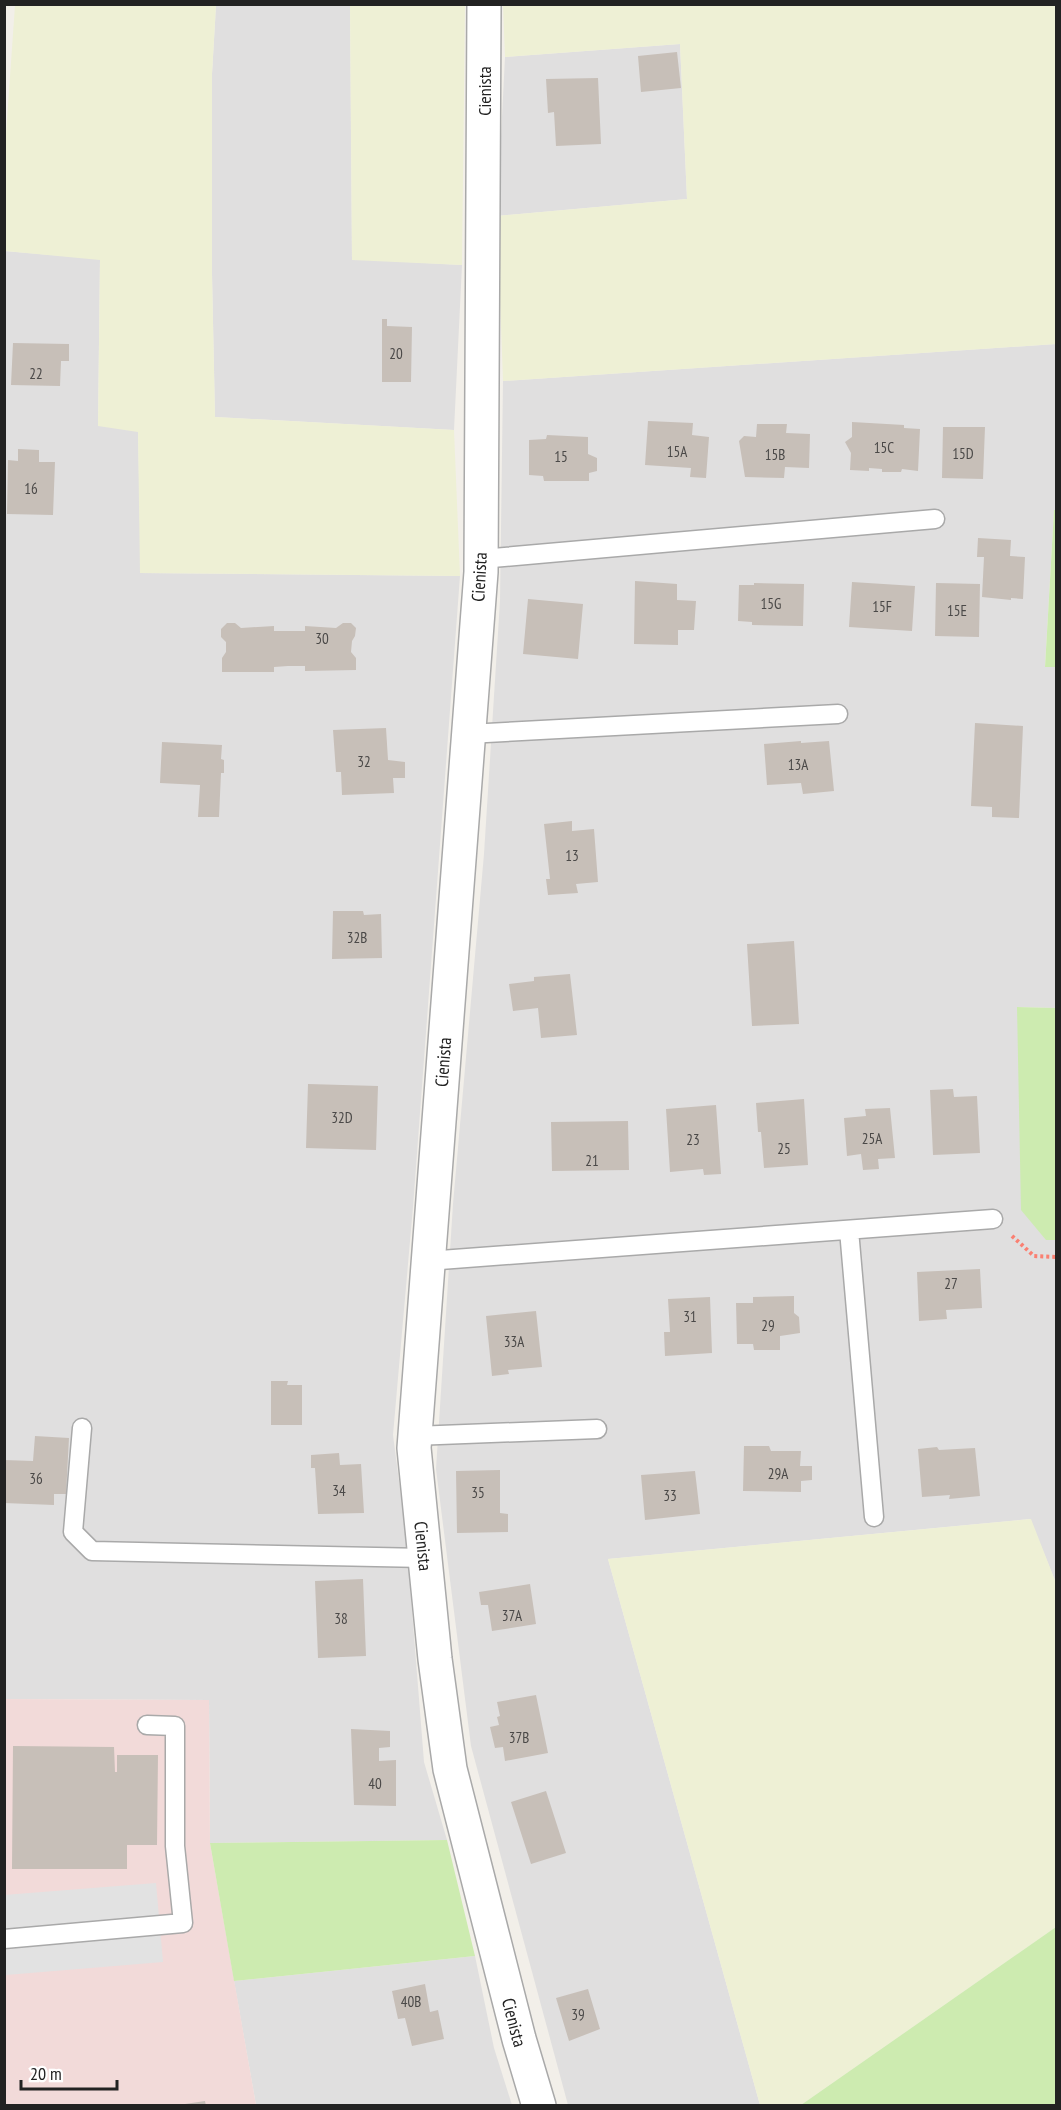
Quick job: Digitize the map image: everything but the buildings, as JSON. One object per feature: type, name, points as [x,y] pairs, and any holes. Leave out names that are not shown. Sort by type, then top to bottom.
[{"type":"street","name":"Cienista","points":[[484,4],[481,559],[414,1448],[435,1659],[450,1769],[519,2039],[539,2106]]},
{"type":"lane","points":[[481,559],[935,519]]},
{"type":"lane","points":[[468,734],[838,714]]},
{"type":"lane","points":[[427,1260],[993,1220]]},
{"type":"lane","points":[[849,1230],[874,1517]]},
{"type":"lane","points":[[82,1428],[74,1532],[92,1551],[425,1558]]},
{"type":"lane","points":[[414,1436],[597,1429]]},
{"type":"lane","points":[[4,1939],[183,1923],[175,1846],[174,1726],[147,1725]]},
{"type":"path","points":[[993,1220],[1034,1256],[1056,1257]]},
{"type":"shaded area","points":[[216,5],[350,5],[352,259],[462,265],[454,430],[215,417],[212,74]]},
{"type":"shaded area","points":[[680,44],[687,199],[497,216],[505,57]]},
{"type":"shaded area","points":[[4,251],[100,259],[98,425],[138,431],[141,573],[460,576],[413,1207],[393,1435],[406,1535],[424,1762],[447,1840],[210,1843],[209,1700],[5,1699]]},
{"type":"shaded area","points":[[1056,344],[1056,510],[1054,510],[1045,666],[1056,667],[1056,1008],[1018,1007],[1046,1240],[1056,1240],[1056,1583],[1030,1519],[608,1559],[760,2105],[568,2105],[471,1746],[436,1469],[453,1204],[484,854],[500,601],[503,381]]},
{"type":"shaded area","points":[[5,1699],[209,1700],[210,1843],[256,2105],[5,2106]]},
{"type":"shaded area","points":[[156,1883],[163,1962],[6,1975],[4,1895]]},
{"type":"shaded area","points":[[475,1956],[494,2048],[512,2105],[256,2105],[234,1981]]},
{"type":"green space","points":[[15,5],[216,5],[212,74],[215,417],[454,430],[460,576],[140,573],[138,432],[98,426],[100,260],[5,251],[5,148]]},
{"type":"green space","points":[[350,5],[465,5],[462,265],[352,260]]},
{"type":"green space","points":[[503,5],[1056,5],[1056,344],[503,381],[497,216],[687,199],[680,44],[505,57]]},
{"type":"green space","points":[[1054,510],[1056,510],[1056,667],[1045,667]]},
{"type":"green space","points":[[1017,1007],[1056,1008],[1056,1240],[1046,1240],[1021,1210]]},
{"type":"green space","points":[[1031,1519],[1056,1583],[1056,1927],[801,2105],[760,2105],[608,1559]]},
{"type":"green space","points":[[447,1840],[475,1956],[234,1981],[210,1843]]},
{"type":"green space","points":[[1056,1927],[1056,2105],[801,2105]]}]
